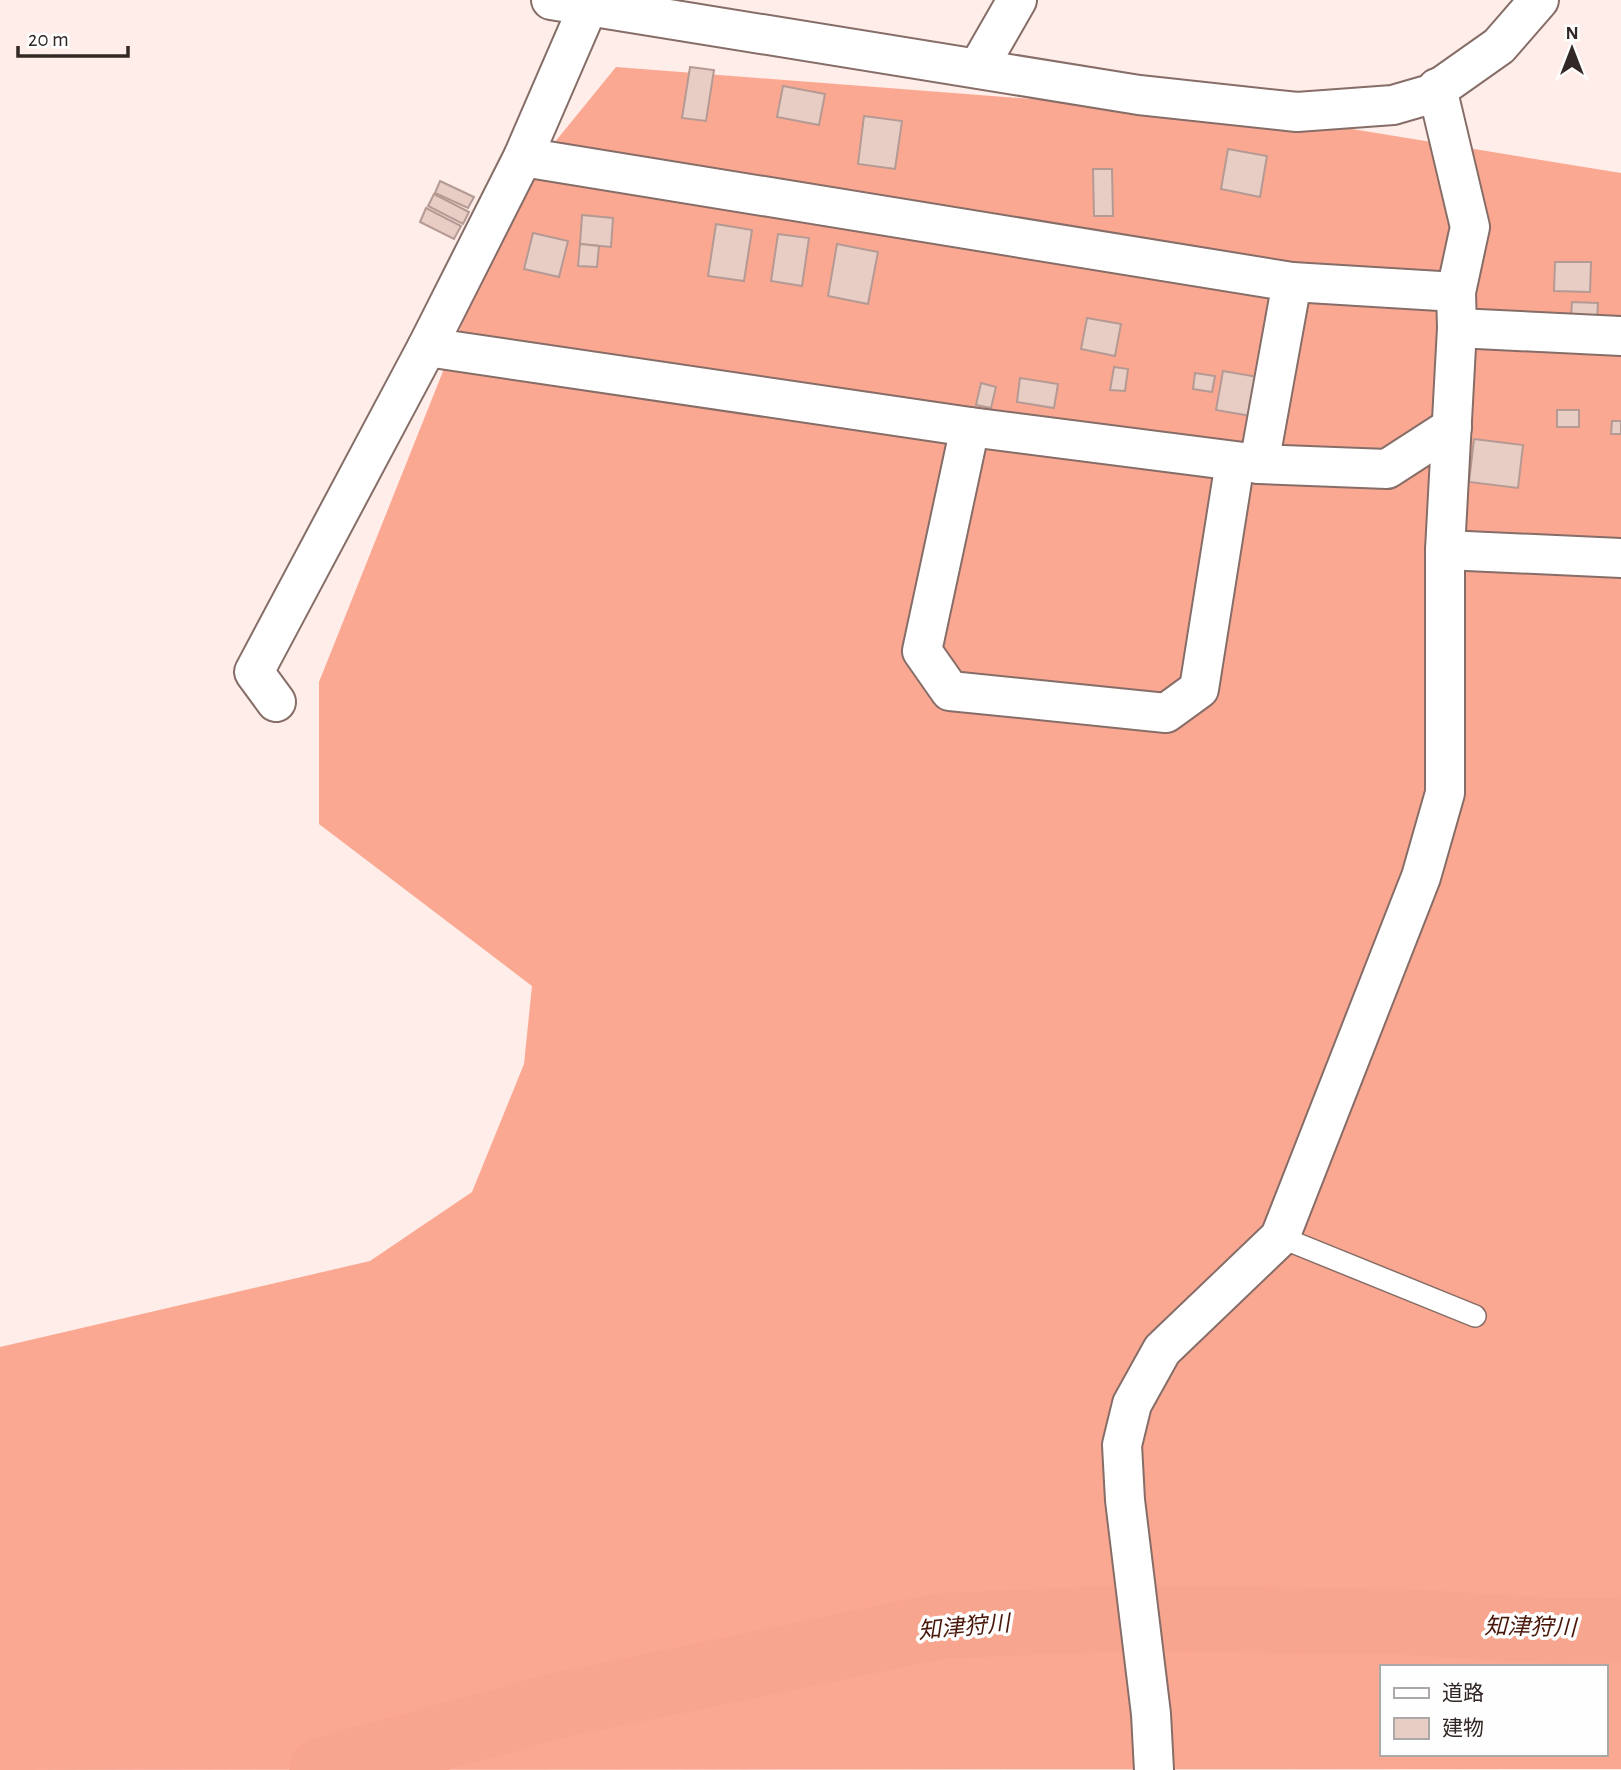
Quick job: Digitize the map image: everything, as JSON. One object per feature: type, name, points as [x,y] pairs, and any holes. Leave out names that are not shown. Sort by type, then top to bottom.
[{"type":"street","points":[[551,0],[1139,95],[1297,111],[1393,105],[1431,94],[1499,46],[1539,0]]},
{"type":"street","points":[[978,68],[1017,0]]},
{"type":"street","points":[[276,702],[254,673],[427,347],[523,157],[589,7]]},
{"type":"street","points":[[1154,1770],[1151,1714],[1125,1500],[1122,1445],[1132,1404],[1162,1350],[1280,1237],[1421,877],[1445,793],[1445,550],[1457,310],[1470,227],[1437,88]]},
{"type":"street","points":[[523,157],[1621,336]]},
{"type":"street","points":[[970,427],[922,651],[950,691],[1166,713],[1199,689],[1247,463],[1292,282]]},
{"type":"street","points":[[427,347],[970,427],[1247,463],[1388,469],[1452,427]]},
{"type":"street","points":[[1445,550],[1621,558]]},
{"type":"lane","points":[[1280,1237],[1475,1315]]},
{"type":"shaded area","points":[[616,67],[1291,119],[1621,173],[1621,1769],[0,1770],[0,1347],[370,1261],[472,1192],[524,1064],[532,986],[319,824],[319,682],[515,191]]},
{"type":"building","points":[[690,67],[714,70],[706,121],[682,118]]},
{"type":"building","points":[[783,86],[825,94],[819,125],[777,117]]},
{"type":"building","points":[[864,116],[902,121],[895,169],[858,164]]},
{"type":"building","points":[[1228,149],[1267,156],[1260,197],[1221,189]]},
{"type":"building","points":[[1093,169],[1112,169],[1113,216],[1094,216]]},
{"type":"building","points":[[440,181],[474,197],[468,208],[435,193]]},
{"type":"building","points":[[434,194],[469,212],[463,224],[428,206]]},
{"type":"building","points":[[426,208],[461,226],[454,239],[420,222]]},
{"type":"building","points":[[582,215],[613,218],[611,247],[580,244]]},
{"type":"building","points":[[716,224],[752,230],[744,281],[708,276]]},
{"type":"building","points":[[533,233],[568,241],[559,277],[524,269]]},
{"type":"building","points":[[778,234],[809,238],[802,286],[771,281]]},
{"type":"building","points":[[580,244],[599,246],[597,267],[578,266]]},
{"type":"building","points":[[837,244],[878,252],[868,304],[828,296]]},
{"type":"building","points":[[1555,262],[1591,262],[1590,292],[1554,291]]},
{"type":"building","points":[[1572,302],[1598,303],[1597,320],[1571,318]]},
{"type":"building","points":[[1087,318],[1121,324],[1115,356],[1081,349]]},
{"type":"building","points":[[1114,367],[1128,369],[1125,391],[1110,390]]},
{"type":"building","points":[[1223,371],[1258,377],[1251,416],[1216,410]]},
{"type":"building","points":[[1195,373],[1215,376],[1212,392],[1193,389]]},
{"type":"building","points":[[1020,378],[1058,384],[1054,408],[1017,402]]},
{"type":"building","points":[[981,383],[996,387],[991,408],[976,405]]},
{"type":"building","points":[[1557,410],[1579,410],[1579,427],[1557,427]]},
{"type":"building","points":[[1612,421],[1621,421],[1621,434],[1611,434]]},
{"type":"building","points":[[1474,439],[1523,445],[1518,488],[1469,482]]},
{"type":"waterway","name":"知津狩川","points":[[322,1770],[560,1705],[940,1626],[1127,1618],[1405,1622],[1557,1631],[1621,1630]]}]
